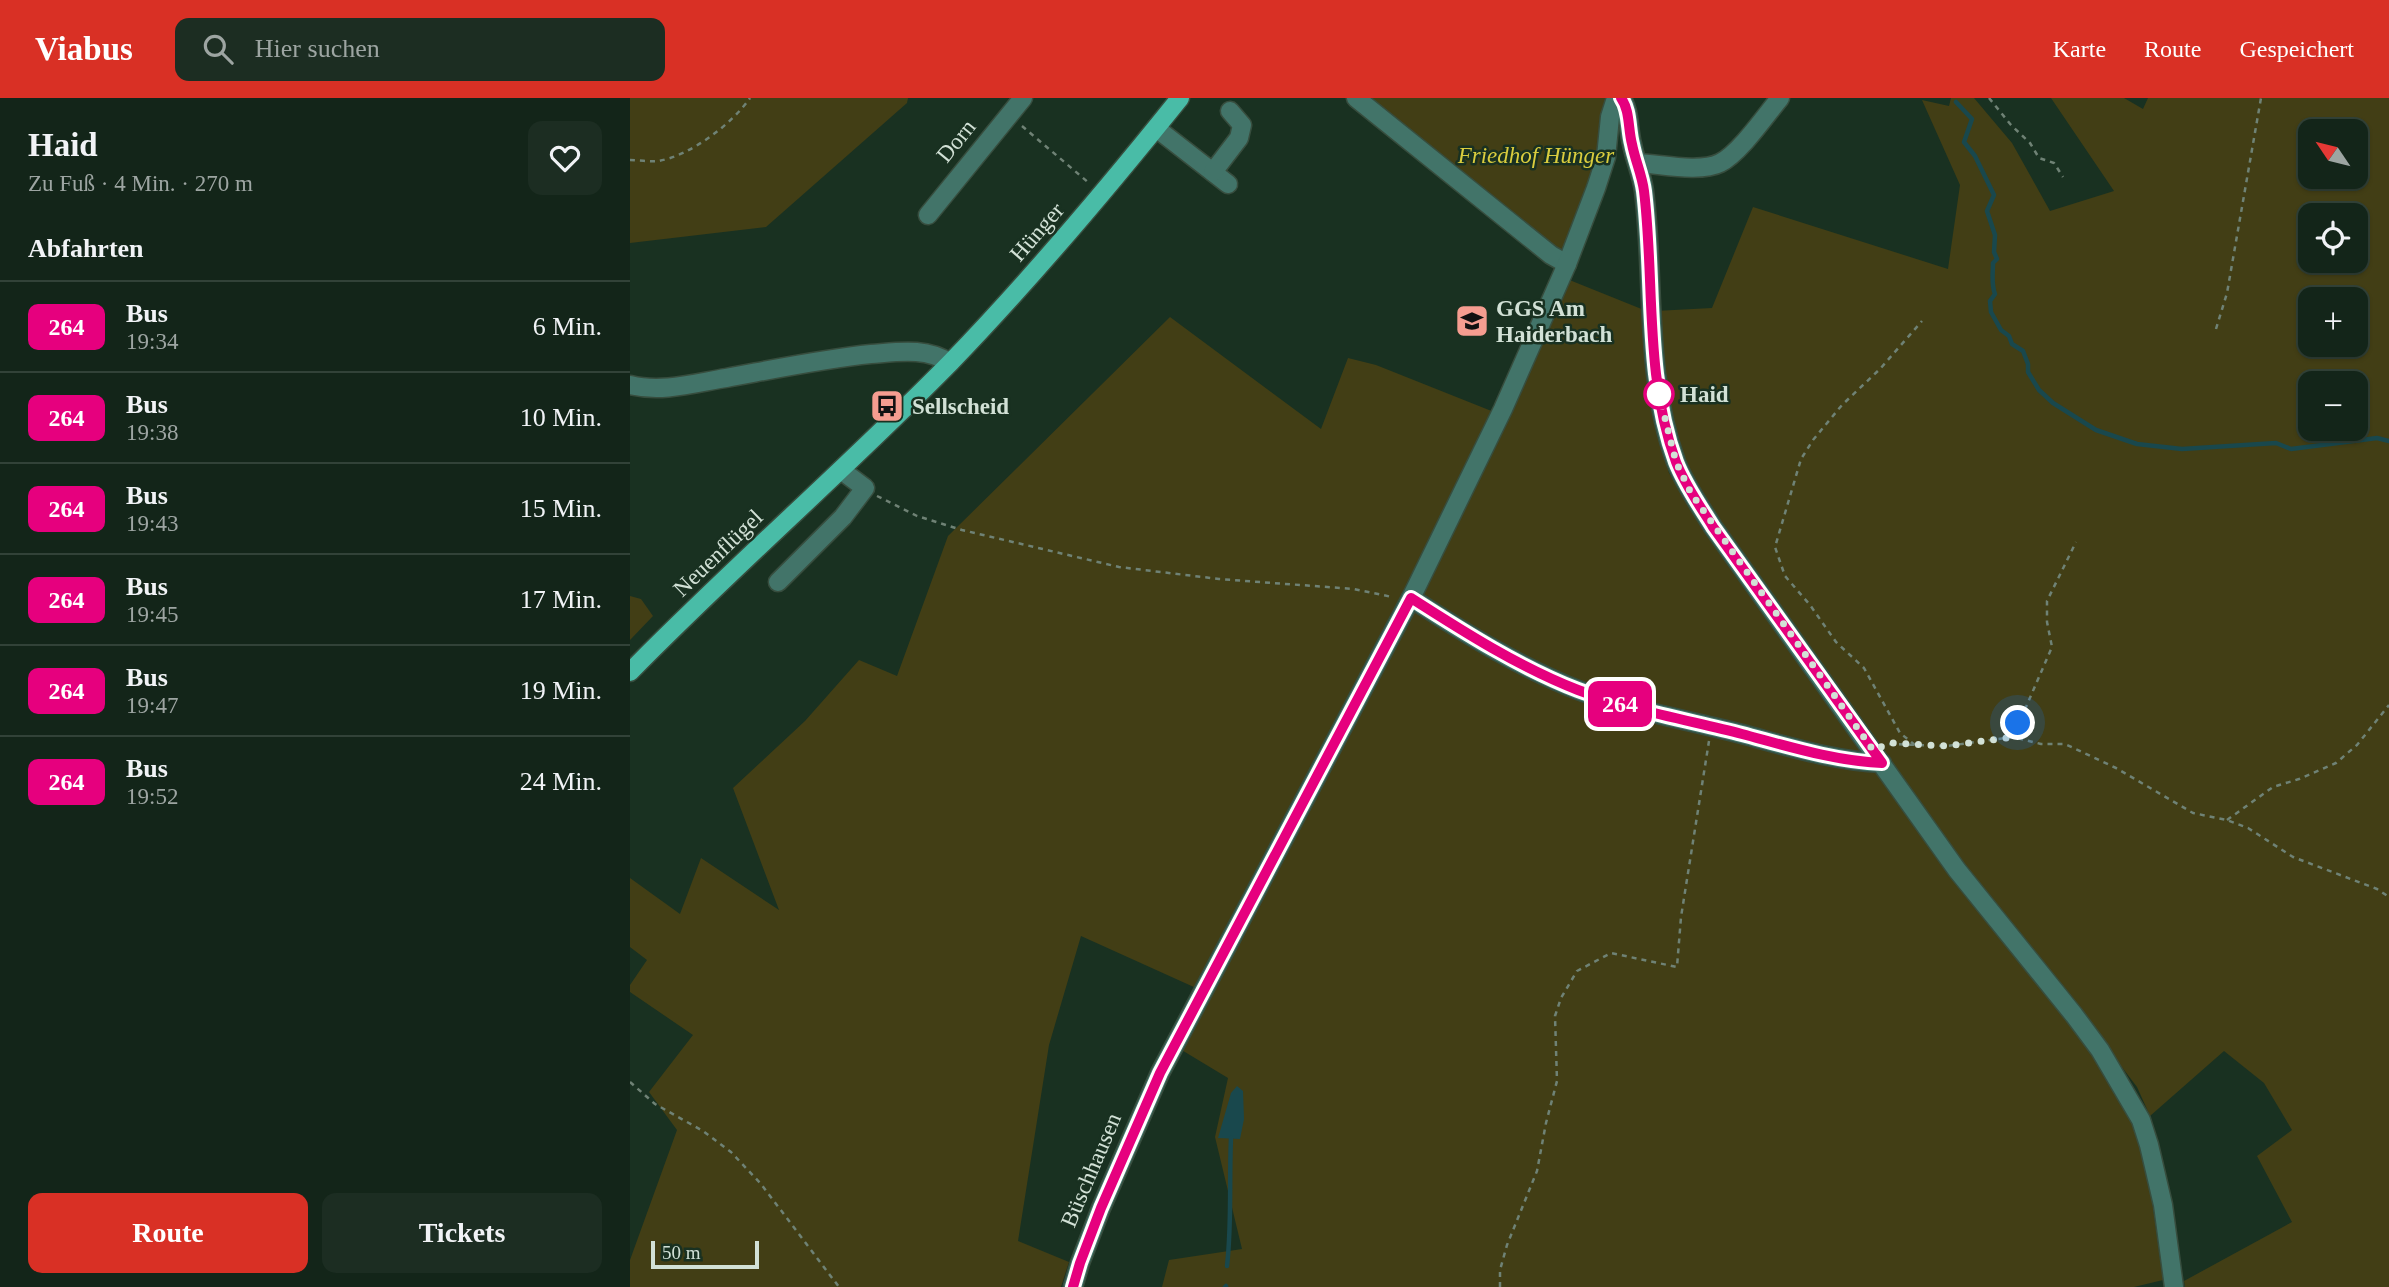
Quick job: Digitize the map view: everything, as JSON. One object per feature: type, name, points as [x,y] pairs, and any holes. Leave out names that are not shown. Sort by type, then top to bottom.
[{"type":"main road","name":"Hünger","points":[[950,363],[1102,194],[1181,98]]},
{"type":"main road","name":"Neuenflügel","points":[[630,672],[950,363]]},
{"type":"street","name":"Dorn","points":[[928,215],[1023,98]]},
{"type":"street","points":[[1356,98],[1551,255],[1567,264]]},
{"type":"street","name":"Büschhausen","points":[[1073,1287],[1101,1208],[1160,1073],[1411,598],[1503,409],[1567,264],[1596,188],[1616,98]]},
{"type":"street","points":[[1621,98],[1626,105],[1632,145],[1644,189],[1655,358],[1664,419],[1676,462],[1691,493],[1957,870],[2087,1033],[2141,1120],[2163,1205],[2174,1287]]},
{"type":"street","points":[[1638,163],[1706,167],[1720,163],[1737,149],[1780,98]]},
{"type":"street","points":[[1213,172],[1239,138],[1242,125],[1230,111]]},
{"type":"street","points":[[1156,128],[1228,184]]},
{"type":"street","points":[[630,385],[648,388],[673,387],[817,361],[891,352],[930,353],[950,363]]},
{"type":"street","points":[[778,582],[843,517],[865,488],[841,470]]},
{"type":"street","points":[[1411,598],[1480,641],[1577,689],[1648,712],[1858,762],[1877,756]]},
{"type":"path","points":[[630,160],[658,161],[685,152],[717,130],[750,98]]},
{"type":"path","points":[[1989,98],[2030,143],[2039,158],[2054,163],[2063,177]]},
{"type":"path","points":[[2216,329],[2227,293],[2249,158],[2262,98]]},
{"type":"path","points":[[1020,124],[1102,194]]},
{"type":"path","points":[[1915,745],[1900,733],[1864,668],[1836,642],[1785,576],[1775,547],[1801,459],[1813,440],[1842,405],[1880,369],[1922,321]]},
{"type":"path","points":[[865,488],[917,516],[962,530],[1119,567],[1219,579],[1354,589],[1400,599],[1411,598]]},
{"type":"path","points":[[2013,737],[2052,647],[2047,622],[2047,601],[2076,542]]},
{"type":"path","points":[[2227,820],[2273,787],[2336,763],[2357,745],[2389,705]]},
{"type":"path","points":[[1500,1287],[1500,1270],[1507,1245],[1537,1171],[1557,1081],[1555,1016],[1561,998],[1577,971],[1611,953],[1677,967],[1681,917],[1712,726]]},
{"type":"path","points":[[1877,756],[1891,743],[1947,746],[2013,737],[2041,744],[2065,744],[2116,768],[2193,813],[2227,820],[2248,828],[2293,857],[2377,889],[2389,897]]},
{"type":"path","points":[[630,1082],[655,1104],[703,1131],[736,1157],[761,1184],[839,1287]]},
{"type":"green space","points":[[630,98],[908,98],[907,103],[766,227],[630,243]]},
{"type":"green space","name":"Friedhof Hünger","points":[[1370,98],[1606,98],[1597,153],[1588,186],[1562,250],[1556,249]]},
{"type":"green space","points":[[1951,98],[1974,98],[2012,143],[2050,211],[2114,191],[2051,98],[2124,98],[2143,109],[2148,98],[2389,98],[2389,1287],[2185,1287],[2184,1281],[2292,1222],[2257,1156],[2292,1130],[2264,1083],[2224,1051],[2150,1116],[2137,1087],[1964,867],[1878,742],[1767,592],[1697,489],[1683,459],[1666,394],[1655,311],[1712,308],[1753,207],[1948,269],[1960,185],[1922,100],[1949,106]]},
{"type":"green space","points":[[1567,279],[1644,310],[1651,407],[1669,473],[1715,544],[2094,1053],[2136,1126],[2151,1193],[2163,1280],[2134,1287],[1162,1287],[1169,1260],[1242,1249],[1215,1137],[1228,1078],[1180,1049]]},
{"type":"green space","points":[[1170,317],[1321,429],[1348,358],[1376,365],[1494,412],[1397,607],[1196,988],[1081,936],[1049,1045],[1018,1241],[1069,1262],[1061,1287],[630,1287],[630,1260],[677,1130],[649,1092],[693,1035],[630,992],[630,985],[647,960],[630,947],[630,878],[680,914],[701,858],[779,910],[733,788],[805,721],[859,660],[897,676],[948,536]]},
{"type":"green space","points":[[630,596],[641,599],[653,616],[630,640]]},
{"type":"water","points":[[1237,1086],[1243,1091],[1244,1119],[1240,1139],[1218,1138],[1231,1093]]},
{"type":"waterway","points":[[1956,102],[1972,119],[1964,142],[1975,156],[1994,195],[1987,211],[1995,235],[1994,252],[1997,259],[1993,263],[1995,294],[1990,301],[1991,312],[2012,344],[2023,351],[2028,372],[2039,390],[2053,403],[2096,430],[2137,444],[2182,449],[2276,443],[2291,449],[2377,438],[2389,441]]},
{"type":"waterway","points":[[1227,1266],[1231,1138]]},
{"type":"bus line","name":"264","points":[[1073,1287],[1101,1208],[1160,1073],[1411,598],[1480,641],[1577,689],[1648,712],[1804,750],[1858,762],[1882,763],[1713,527],[1691,493],[1676,462],[1659,393],[1651,315],[1644,189],[1632,145],[1626,105],[1621,98]]},
{"type":"place","name":"GGS Am Haiderbach","points":[[1472,321]]},
{"type":"place","name":"Haid","points":[[1659,394]]},
{"type":"place","name":"Sellscheid","points":[[887,406]]},
{"type":"route","points":[[1659,394],[1676,462],[1691,493],[1873,750],[1891,743],[1947,746],[2013,737],[2018,723]]}]
